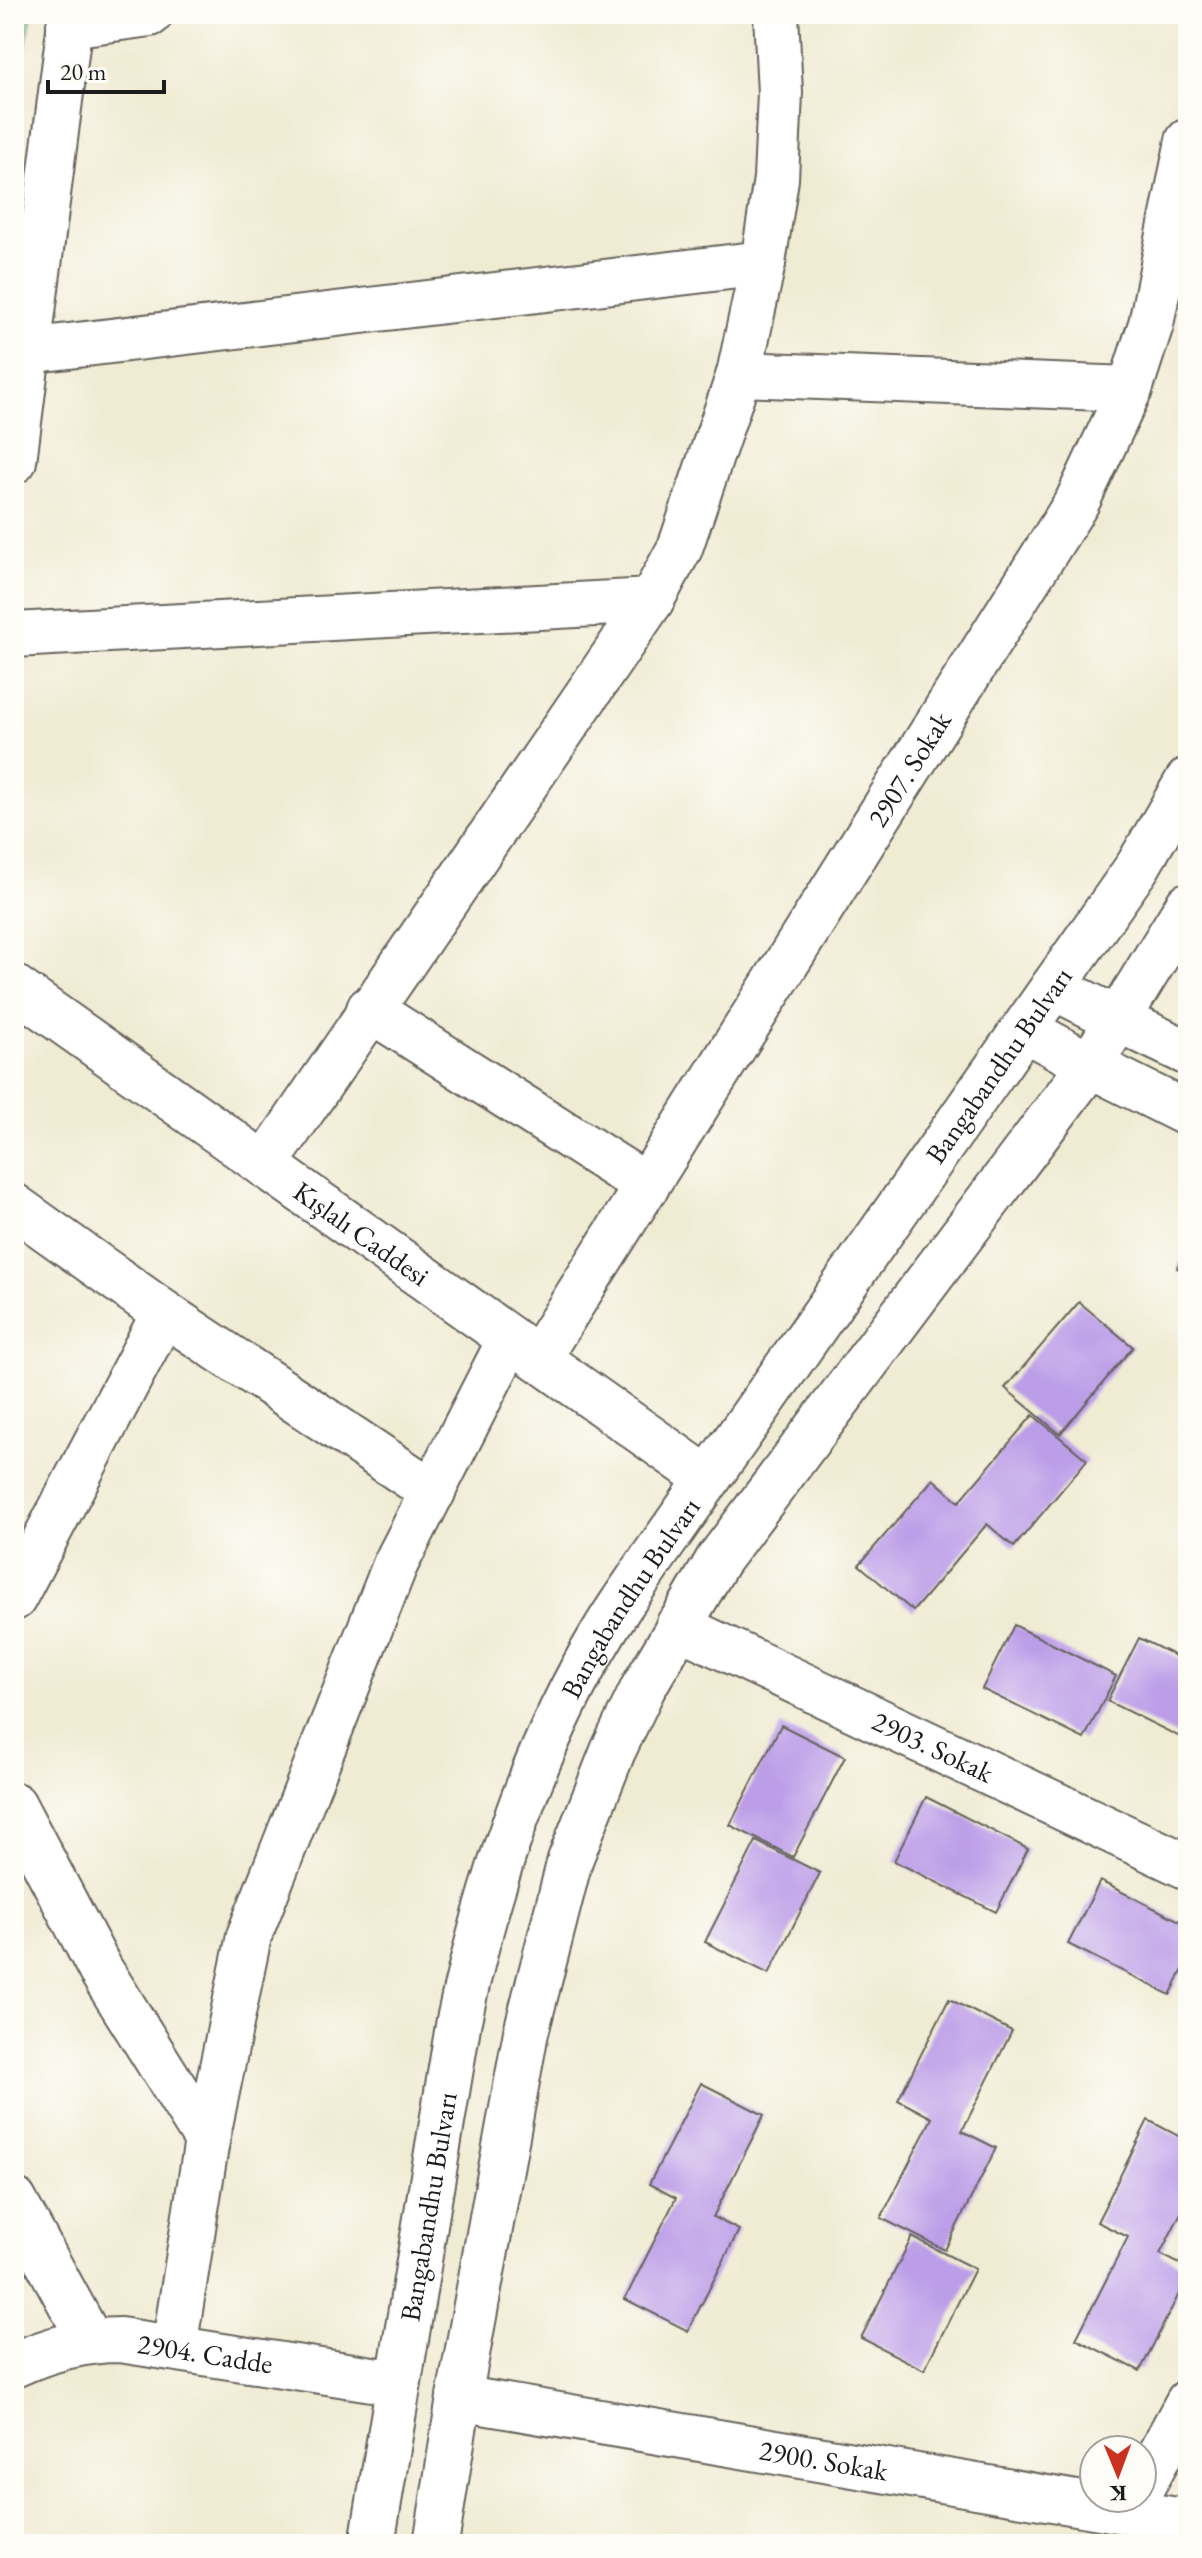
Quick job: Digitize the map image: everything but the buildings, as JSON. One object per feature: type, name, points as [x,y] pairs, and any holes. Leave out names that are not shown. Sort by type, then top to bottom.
[{"type":"street","points":[[14,461],[70,19],[150,14]]},
{"type":"street","points":[[265,1165],[651,601],[680,548],[739,374],[763,263],[776,179],[780,93],[776,14]]},
{"type":"street","name":"2907. Sokak","points":[[174,2348],[207,2140],[249,1936],[395,1565],[433,1492],[524,1349],[647,1186],[1077,502],[1130,389],[1151,324],[1188,141]]},
{"type":"street","points":[[27,351],[763,263]]},
{"type":"street","points":[[739,374],[1130,389]]},
{"type":"street","points":[[14,635],[651,601]]},
{"type":"street","name":"Bangabandhu Bulvarı","points":[[372,2544],[470,1968],[529,1786],[561,1714],[602,1635],[1138,866],[1188,780]]},
{"type":"street","name":"Bangabandhu Bulvarı","points":[[436,2544],[459,2398],[526,2032],[570,1860],[613,1751],[643,1688],[718,1560],[1090,1065],[1188,905]]},
{"type":"street","name":"Kışlalı Caddesi","points":[[14,987],[708,1479]]},
{"type":"street","points":[[1053,987],[1188,1053]]},
{"type":"street","points":[[369,1009],[647,1186]]},
{"type":"street","points":[[1024,1029],[1188,1114]]},
{"type":"street","points":[[14,1206],[164,1313],[433,1492]]},
{"type":"street","points":[[14,1598],[164,1313]]},
{"type":"street","name":"2903. Sokak","points":[[678,1626],[1188,1867]]},
{"type":"street","points":[[14,1805],[100,1969],[207,2140]]},
{"type":"street","points":[[14,2200],[90,2340]]},
{"type":"street","name":"2904. Cadde","points":[[14,2365],[90,2340],[120,2340],[398,2383]]},
{"type":"street","name":"2900. Sokak","points":[[459,2398],[1078,2501]]},
{"type":"street","points":[[1158,2461],[1188,2402]]},
{"type":"street","name":"2900. Sokak","points":[[1151,2514],[1188,2522]]},
{"type":"green space","points":[[14,14],[32,14],[25,49],[14,48]]}]
